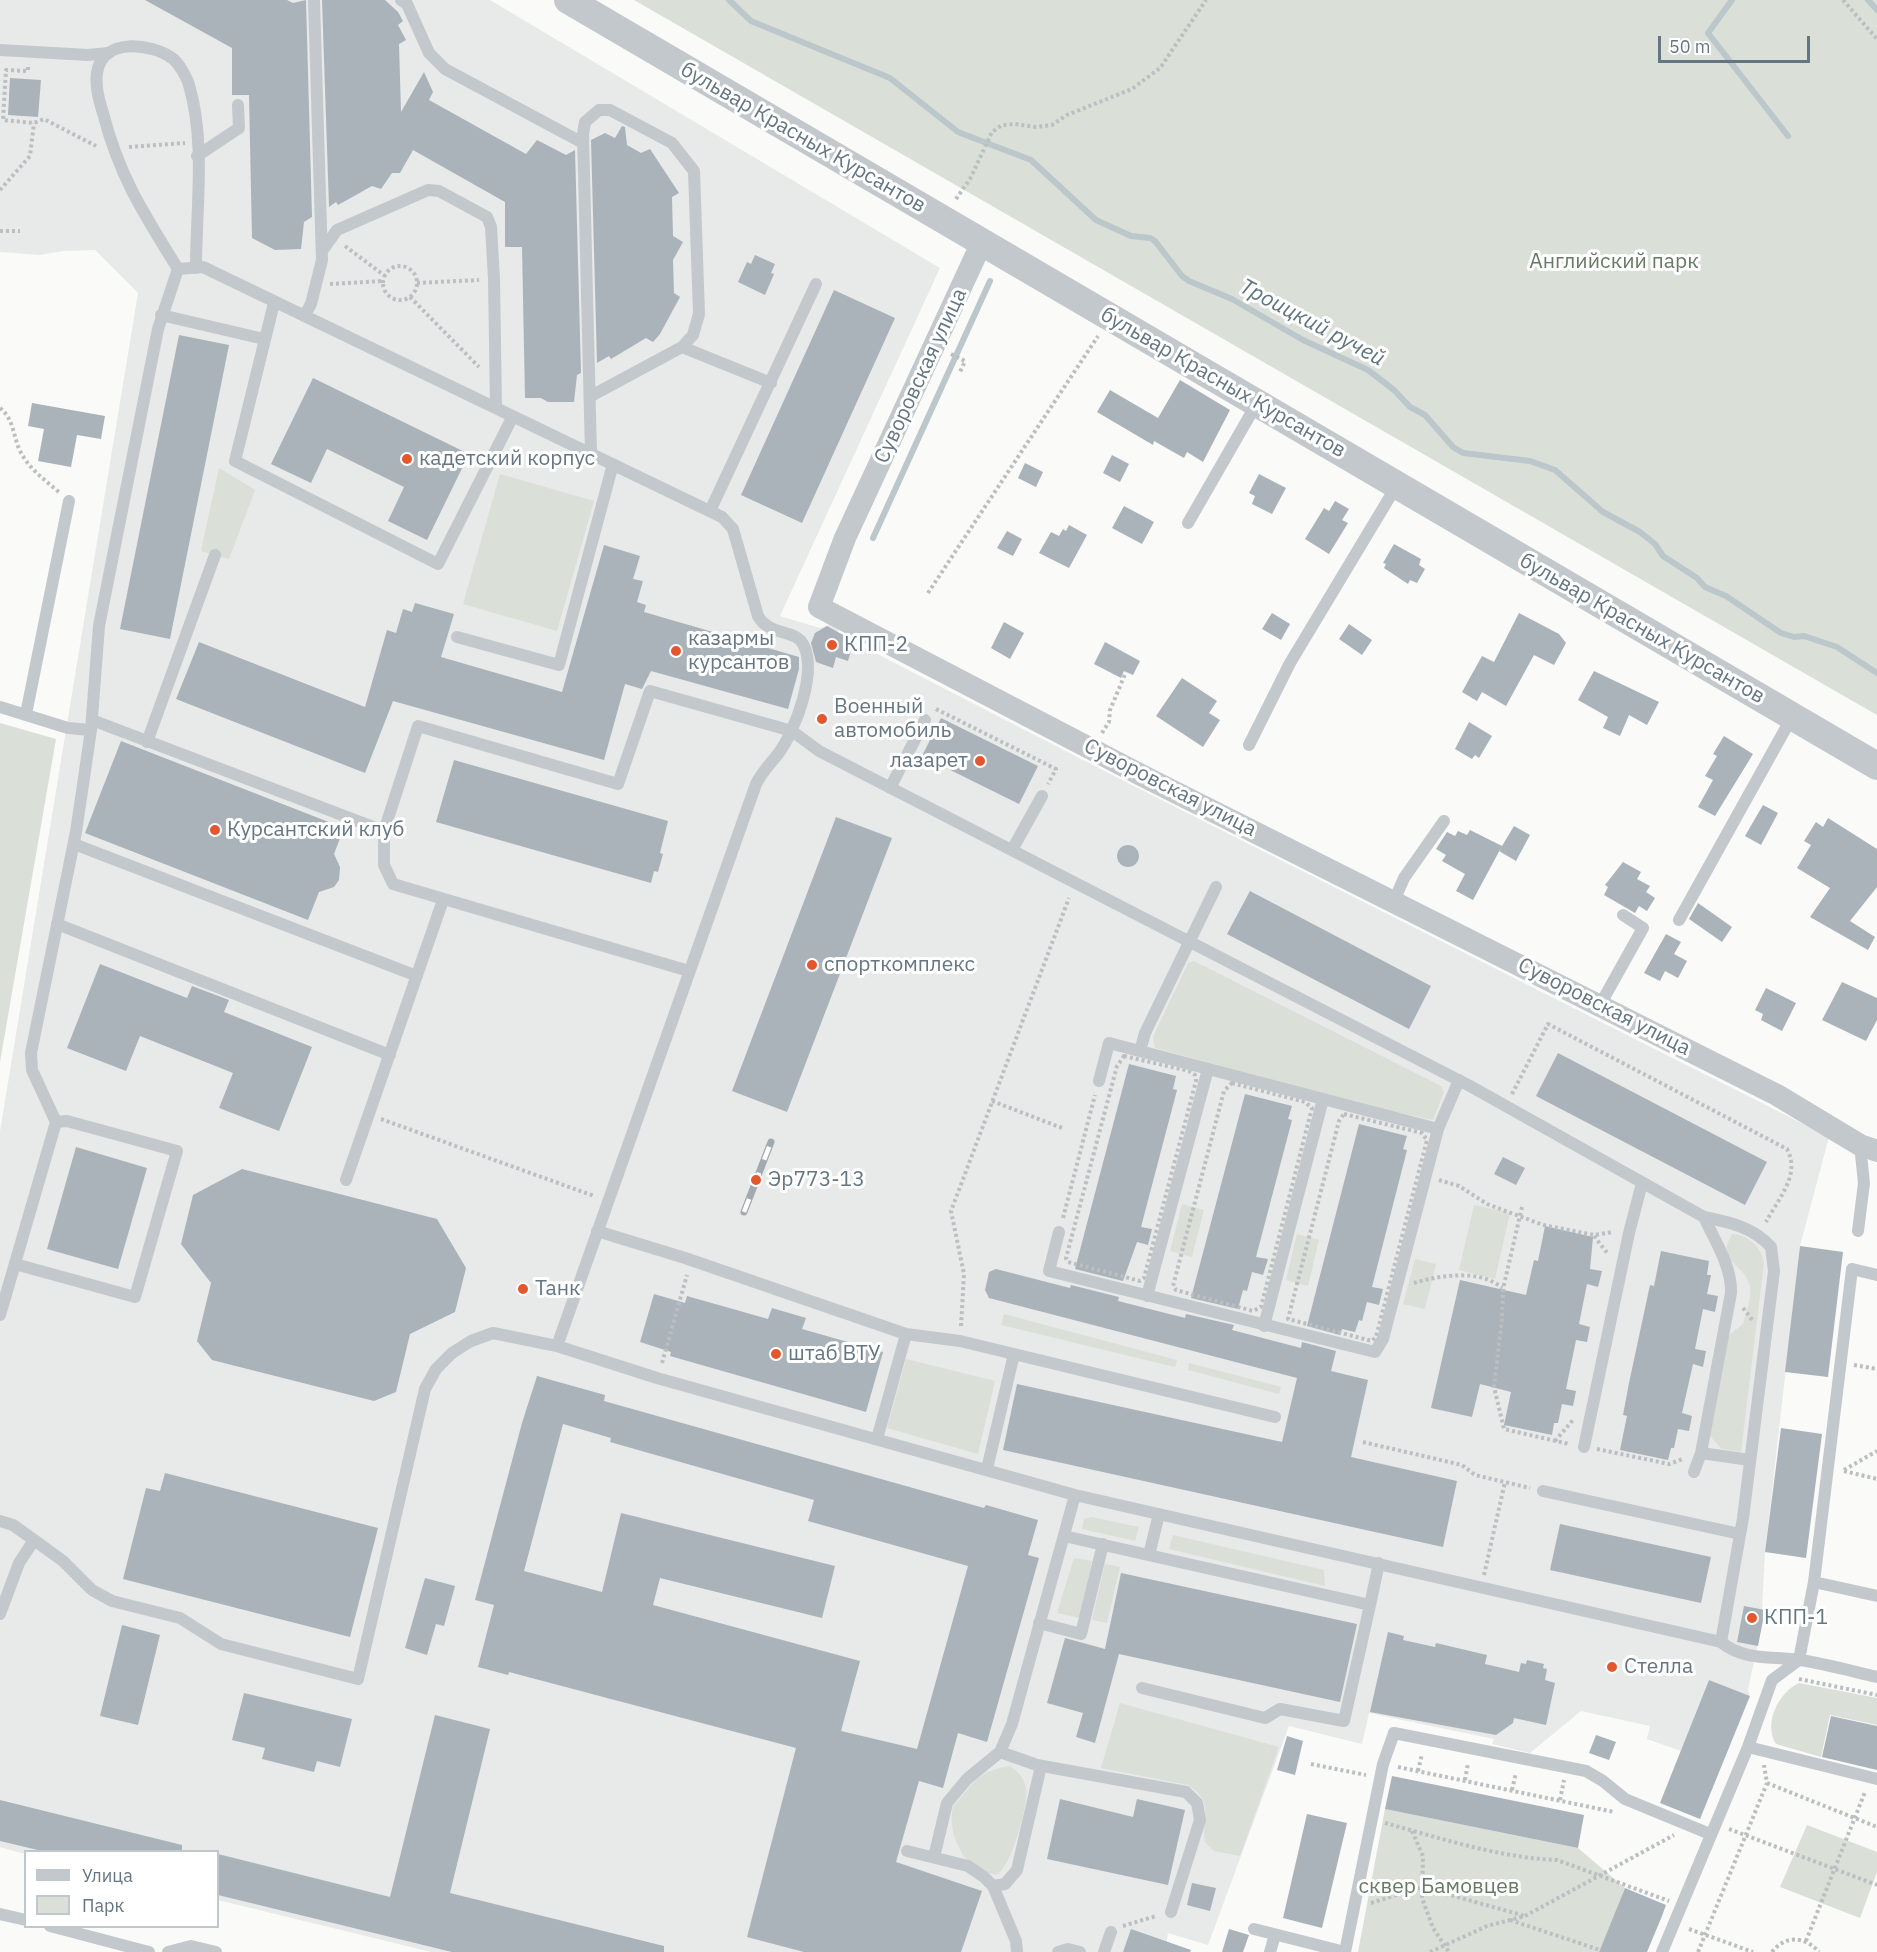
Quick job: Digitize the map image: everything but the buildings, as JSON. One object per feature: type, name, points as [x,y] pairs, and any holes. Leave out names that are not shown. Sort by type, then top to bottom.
[{"type":"street","name":"бульвар Красных Курсантов","points":[[568,0],[1877,766]]},
{"type":"street","name":"Суворовская улица","points":[[982,242],[846,538],[819,607],[1093,750],[1777,1095],[1869,1148]]},
{"type":"lane","points":[[304,316],[311,304],[322,251],[314,0]]},
{"type":"lane","points":[[401,0],[407,4],[429,53],[445,69],[583,143]]},
{"type":"lane","points":[[0,50],[88,55],[109,53],[126,45],[151,47],[174,59],[189,84],[197,142],[196,268]]},
{"type":"lane","points":[[109,53],[97,71],[97,93],[111,147],[130,191],[178,269]]},
{"type":"lane","points":[[197,156],[239,128],[238,105]]},
{"type":"lane","points":[[591,396],[682,347],[693,335],[699,315],[695,181],[690,164],[672,143],[610,110],[600,110],[585,122],[583,143],[591,453]]},
{"type":"lane","points":[[322,251],[337,230],[428,190],[439,191],[487,217],[491,228],[494,279],[496,408]]},
{"type":"lane","points":[[178,269],[203,267],[722,517],[733,529],[763,625],[798,638],[805,649],[807,684],[792,731],[756,784],[556,1346]]},
{"type":"lane","points":[[0,1315],[56,1122],[32,1070],[31,1053],[74,844],[91,725],[99,626],[161,315],[178,269]]},
{"type":"lane","points":[[710,511],[816,284]]},
{"type":"lane","points":[[274,303],[235,461],[438,564],[513,416]]},
{"type":"lane","points":[[161,315],[264,339]]},
{"type":"lane","points":[[682,347],[771,383]]},
{"type":"lane","points":[[1188,523],[1257,403]]},
{"type":"lane","points":[[457,636],[559,665],[613,464]]},
{"type":"lane","points":[[1249,745],[1290,663],[1397,485]]},
{"type":"lane","points":[[26,714],[69,501]]},
{"type":"lane","points":[[147,742],[215,555]]},
{"type":"lane","points":[[689,971],[393,884],[384,865],[384,831],[418,726],[618,784],[650,691],[792,731],[819,751],[1506,1105],[1642,1184],[1704,1217],[1737,1224],[1758,1236],[1771,1247],[1774,1257],[1740,1534],[1721,1642]]},
{"type":"lane","points":[[0,707],[68,728],[91,725],[147,742],[384,831]]},
{"type":"lane","points":[[1679,920],[1792,717]]},
{"type":"lane","points":[[890,788],[925,720]]},
{"type":"lane","points":[[1012,850],[1042,796]]},
{"type":"lane","points":[[1394,901],[1404,878],[1444,821]]},
{"type":"lane","points":[[74,844],[417,976]]},
{"type":"lane","points":[[1140,1051],[1145,1033],[1216,887]]},
{"type":"lane","points":[[346,1180],[443,900]]},
{"type":"lane","points":[[1599,1005],[1643,928],[1623,915]]},
{"type":"lane","points":[[57,924],[390,1055]]},
{"type":"lane","points":[[1099,1081],[1109,1043],[1438,1129]]},
{"type":"lane","points":[[1147,1296],[1208,1069]]},
{"type":"lane","points":[[1059,1232],[1049,1271],[1375,1352],[1383,1339],[1391,1294],[1422,1175],[1458,1080]]},
{"type":"lane","points":[[1264,1326],[1323,1099]]},
{"type":"lane","points":[[15,1264],[135,1297],[177,1151],[67,1121],[56,1122]]},
{"type":"lane","points":[[1858,1231],[1869,1148]]},
{"type":"lane","points":[[1584,1447],[1629,1233],[1642,1184]]},
{"type":"lane","points":[[1694,1472],[1701,1453],[1732,1281],[1704,1217]]},
{"type":"lane","points":[[597,1231],[906,1334],[960,1341],[1275,1417]]},
{"type":"lane","points":[[1662,1952],[1748,1747],[1772,1680],[1799,1660],[1814,1582],[1852,1269],[1877,1275]]},
{"type":"lane","points":[[0,1521],[13,1525],[34,1539],[63,1561],[92,1590],[112,1601],[180,1618],[221,1644],[358,1679],[425,1389],[436,1369],[471,1341],[493,1333],[556,1346],[657,1378],[1075,1495],[1721,1642],[1734,1652],[1799,1660],[1877,1677]]},
{"type":"lane","points":[[877,1439],[906,1334]]},
{"type":"lane","points":[[987,1469],[1014,1354]]},
{"type":"lane","points":[[1701,1453],[1750,1460]]},
{"type":"lane","points":[[1543,1491],[1740,1534]]},
{"type":"lane","points":[[934,1857],[947,1803],[967,1779],[1000,1752],[1012,1724],[1075,1495]]},
{"type":"lane","points":[[1149,1555],[1159,1514]]},
{"type":"lane","points":[[1064,1536],[1370,1605]]},
{"type":"lane","points":[[0,1614],[19,1563],[34,1539]]},
{"type":"lane","points":[[1039,1623],[1081,1634],[1102,1544]]},
{"type":"lane","points":[[1142,1688],[1265,1718],[1280,1709],[1344,1721],[1379,1563]]},
{"type":"lane","points":[[1814,1582],[1877,1596]]},
{"type":"lane","points":[[1254,1929],[1345,1952],[1356,1908],[1383,1764],[1394,1733],[1586,1771],[1603,1781],[1624,1799],[1713,1829]]},
{"type":"lane","points":[[1748,1747],[1874,1778]]},
{"type":"lane","points":[[1000,1752],[1041,1766],[1186,1792],[1197,1803],[1200,1820],[1172,1912]]},
{"type":"lane","points":[[993,1886],[1005,1884],[1017,1870],[1041,1766]]},
{"type":"lane","points":[[907,1851],[968,1866],[993,1886],[1016,1941],[1017,1952]]},
{"type":"lane","points":[[0,1914],[24,1920]]},
{"type":"lane","points":[[58,1928],[149,1952]]},
{"type":"lane","points":[[1104,1952],[1111,1932]]},
{"type":"lane","points":[[1270,1952],[1275,1935]]},
{"type":"lane","points":[[172,1951],[191,1946],[216,1952]]},
{"type":"lane","points":[[1058,1952],[1068,1949],[1080,1952]]},
{"type":"path","points":[[957,198],[980,159],[992,132],[1002,125],[1015,123],[1036,127],[1052,125],[1066,114],[1132,88],[1160,68],[1206,0]]},
{"type":"path","points":[[1843,0],[1877,39]]},
{"type":"path","points":[[28,52],[28,71],[6,70],[2,121],[34,123],[44,119],[102,148],[197,142]]},
{"type":"path","points":[[0,190],[30,156],[34,123]]},
{"type":"path","points":[[0,231],[20,231]]},
{"type":"path","points":[[332,237],[384,278],[386,292],[394,299],[410,297]]},
{"type":"path","points":[[316,285],[384,278],[393,268],[404,267],[413,273],[417,283],[410,297]]},
{"type":"path","points":[[417,283],[494,279]]},
{"type":"path","points":[[410,297],[495,383]]},
{"type":"path","points":[[928,593],[1103,328]]},
{"type":"path","points":[[959,358],[965,361],[960,372]]},
{"type":"path","points":[[0,408],[10,418],[20,451],[30,467],[69,501]]},
{"type":"path","points":[[1093,750],[1109,722],[1110,710],[1126,672]]},
{"type":"path","points":[[925,720],[933,707],[1056,769],[1042,796]]},
{"type":"path","points":[[960,1341],[964,1274],[951,1211],[1075,882]]},
{"type":"path","points":[[1506,1105],[1548,1024],[1623,1062],[1787,1149],[1791,1157],[1793,1173],[1758,1236]]},
{"type":"path","points":[[1124,1056],[1131,1056],[1192,1072],[1196,1081],[1144,1278],[1138,1281],[1068,1262],[1066,1258],[1118,1062],[1124,1056]]},
{"type":"path","points":[[1059,1232],[1099,1081]]},
{"type":"path","points":[[1232,1083],[1305,1102],[1311,1106],[1311,1114],[1259,1309],[1253,1311],[1174,1290],[1225,1087],[1232,1083]]},
{"type":"path","points":[[992,1101],[1062,1128]]},
{"type":"path","points":[[1349,1114],[1425,1135],[1427,1143],[1422,1175],[1391,1294],[1372,1341],[1288,1318],[1342,1117],[1349,1114]]},
{"type":"path","points":[[369,1115],[597,1197]]},
{"type":"path","points":[[1422,1175],[1459,1186],[1487,1204],[1543,1225],[1594,1235],[1612,1232]]},
{"type":"path","points":[[1391,1294],[1416,1282],[1456,1275],[1493,1282],[1503,1289],[1522,1207]]},
{"type":"path","points":[[1594,1235],[1610,1256]]},
{"type":"path","points":[[657,1378],[692,1261]]},
{"type":"path","points":[[1731,1293],[1747,1312],[1765,1342]]},
{"type":"path","points":[[1371,1328],[1380,1322]]},
{"type":"path","points":[[1348,1335],[1365,1330]]},
{"type":"path","points":[[1842,1363],[1877,1369]]},
{"type":"path","points":[[1363,1442],[1462,1465],[1475,1475],[1543,1491]]},
{"type":"path","points":[[1844,1471],[1877,1451]]},
{"type":"path","points":[[1828,1468],[1877,1479]]},
{"type":"path","points":[[1481,1587],[1505,1482]]},
{"type":"path","points":[[1783,1673],[1805,1681],[1877,1695]]},
{"type":"path","points":[[1698,1952],[1767,1784],[1762,1752]]},
{"type":"path","points":[[1311,1764],[1380,1778]]},
{"type":"path","points":[[1383,1764],[1625,1815]]},
{"type":"path","points":[[1806,1941],[1855,1818],[1874,1778]]},
{"type":"path","points":[[1767,1784],[1877,1827]]},
{"type":"path","points":[[1373,1819],[1538,1859],[1557,1860],[1681,1906]]},
{"type":"path","points":[[1430,1952],[1486,1926],[1525,1916],[1680,1832],[1669,1828]]},
{"type":"path","points":[[1713,1829],[1746,1835],[1877,1885]]},
{"type":"path","points":[[1412,1830],[1423,1856],[1422,1887],[1425,1910],[1449,1952]]},
{"type":"path","points":[[1356,1908],[1422,1887],[1525,1916]]},
{"type":"path","points":[[1111,1932],[1172,1912]]},
{"type":"path","points":[[1510,1920],[1600,1950]]},
{"type":"path","points":[[1674,1924],[1753,1952]]},
{"type":"path","points":[[1772,1952],[1779,1944],[1788,1940],[1806,1941],[1819,1952]]},
{"type":"shaded area","points":[[0,0],[490,0],[940,268],[780,616],[820,628],[829,625],[839,628],[837,634],[855,639],[854,642],[1120,779],[1829,1137],[1800,1246],[1765,1552],[1762,1609],[1765,1610],[1748,1690],[1750,1696],[1709,1680],[1681,1751],[1647,1739],[1650,1726],[1581,1711],[1530,1753],[1492,1744],[1494,1739],[1369,1713],[1362,1744],[1289,1726],[1208,1945],[1168,1933],[1165,1952],[431,1952],[219,1900],[219,1850],[24,1850],[24,1854],[0,1847],[0,1131],[138,293],[95,250],[39,255],[0,252]]},
{"type":"green space","name":"Английский парк","points":[[634,0],[1877,0],[1877,715]]},
{"type":"green space","points":[[219,468],[255,490],[229,559],[201,551]]},
{"type":"green space","points":[[500,474],[594,501],[557,631],[463,604]]},
{"type":"green space","points":[[0,723],[56,739],[0,1062]]},
{"type":"green space","points":[[1194,961],[1441,1086],[1444,1092],[1433,1120],[1356,1103],[1356,1100],[1352,1102],[1155,1048],[1153,1037],[1188,963]]},
{"type":"green space","points":[[1182,1204],[1204,1210],[1192,1257],[1170,1251]]},
{"type":"green space","points":[[1474,1205],[1510,1213],[1495,1279],[1459,1270]]},
{"type":"green space","points":[[1297,1234],[1319,1240],[1308,1286],[1286,1280]]},
{"type":"green space","points":[[1732,1234],[1749,1239],[1757,1247],[1764,1263],[1741,1452],[1722,1449],[1710,1436],[1728,1336],[1743,1324],[1750,1295],[1747,1278],[1732,1262],[1727,1251]]},
{"type":"green space","points":[[1415,1259],[1436,1264],[1425,1309],[1403,1304]]},
{"type":"green space","points":[[1004,1314],[1177,1360],[1175,1367],[1001,1325]]},
{"type":"green space","points":[[906,1359],[995,1381],[978,1454],[887,1428]]},
{"type":"green space","points":[[1189,1363],[1281,1387],[1279,1394],[1188,1370]]},
{"type":"green space","points":[[1091,1517],[1139,1527],[1135,1541],[1082,1529],[1084,1519]]},
{"type":"green space","points":[[1173,1535],[1324,1570],[1325,1586],[1169,1549]]},
{"type":"green space","points":[[1074,1558],[1092,1561],[1080,1618],[1057,1613]]},
{"type":"green space","points":[[1105,1564],[1120,1567],[1107,1623],[1092,1620]]},
{"type":"green space","points":[[1799,1683],[1877,1698],[1877,1725],[1830,1715],[1821,1757],[1776,1744],[1771,1727],[1775,1709],[1785,1693]]},
{"type":"green space","points":[[1120,1703],[1279,1747],[1240,1856],[1214,1851],[1205,1842],[1204,1804],[1196,1791],[1188,1785],[1101,1768]]},
{"type":"green space","points":[[1010,1766],[1022,1778],[1026,1788],[1025,1808],[1013,1849],[1002,1870],[996,1875],[974,1867],[963,1855],[953,1831],[953,1807],[971,1785],[983,1775]]},
{"type":"green space","name":"сквер Бамовцев","points":[[1385,1809],[1578,1848],[1625,1888],[1599,1952],[1358,1952]]},
{"type":"green space","points":[[1807,1825],[1877,1852],[1877,1872],[1860,1918],[1780,1887]]},
{"type":"waterway","name":"Троицкий ручей","points":[[729,0],[751,21],[890,78],[958,132],[1031,160],[1096,220],[1131,236],[1150,238],[1155,241],[1182,276],[1189,281],[1232,299],[1303,340],[1368,370],[1394,390],[1410,407],[1425,415],[1453,447],[1463,453],[1530,461],[1555,470],[1603,512],[1640,532],[1655,544],[1663,556],[1697,578],[1705,587],[1726,596],[1781,633],[1794,637],[1804,636],[1837,647],[1877,673]]},
{"type":"waterway","points":[[1732,0],[1708,33],[1788,136]]},
{"type":"waterway","points":[[1868,0],[1877,10]]},
{"type":"waterway","points":[[873,538],[990,281]]},
{"type":"railway","points":[[744,1212],[771,1142]]},
{"type":"place","name":"кадетский корпус","points":[[407,459]]},
{"type":"place","name":"КПП-2","points":[[832,645]]},
{"type":"place","name":"казармы курсантов","points":[[676,651]]},
{"type":"place","name":"Военный автомобиль","points":[[822,719]]},
{"type":"place","name":"лазарет","points":[[980,761]]},
{"type":"place","name":"Курсантский клуб","points":[[215,830]]},
{"type":"place","name":"спорткомплекс","points":[[812,965]]},
{"type":"place","name":"Эр773-13","points":[[756,1180]]},
{"type":"place","name":"Танк","points":[[523,1289]]},
{"type":"place","name":"штаб ВТУ","points":[[776,1354]]},
{"type":"place","name":"КПП-1","points":[[1752,1618]]},
{"type":"place","name":"Стелла","points":[[1612,1667]]}]
